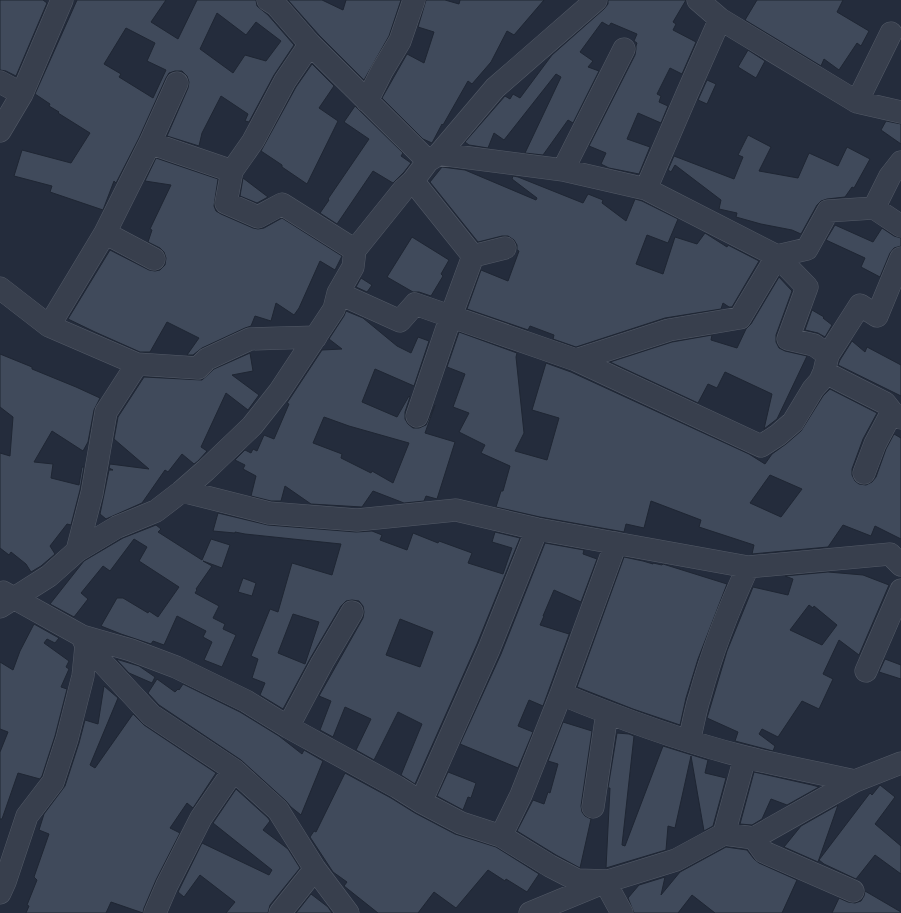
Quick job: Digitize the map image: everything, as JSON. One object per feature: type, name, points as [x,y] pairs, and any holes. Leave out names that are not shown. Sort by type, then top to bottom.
[{"type":"street","points":[[0,130],[22,94],[62,0]]},
{"type":"street","points":[[268,0],[276,5],[310,44],[367,101],[434,157],[563,170],[646,189],[776,256],[808,287],[788,339],[814,345],[826,364],[885,403],[896,415],[875,444],[864,473]]},
{"type":"street","points":[[367,101],[382,71],[400,41],[414,0]]},
{"type":"street","points":[[5,599],[49,576],[76,551],[117,527],[156,511],[182,491],[252,426],[279,392],[334,309],[338,293],[353,267],[355,250],[404,189],[413,181],[495,88],[596,0]]},
{"type":"street","points":[[698,0],[720,19],[857,102],[901,112]]},
{"type":"street","points":[[646,189],[720,19]]},
{"type":"street","points":[[857,102],[891,33]]},
{"type":"street","points":[[310,44],[285,82],[253,141],[232,171],[226,203],[258,216],[282,204],[355,250]]},
{"type":"street","points":[[563,170],[624,49]]},
{"type":"street","points":[[0,82],[22,94]]},
{"type":"street","points":[[49,326],[105,233],[150,143],[177,83]]},
{"type":"street","points":[[150,143],[232,171]]},
{"type":"street","points":[[874,208],[890,176],[901,162]]},
{"type":"street","points":[[413,181],[473,256]]},
{"type":"street","points":[[576,360],[669,330],[740,318],[776,256],[807,249],[828,211],[874,208],[901,226]]},
{"type":"street","points":[[105,233],[154,259]]},
{"type":"street","points":[[473,256],[505,248]]},
{"type":"street","points":[[417,416],[473,256]]},
{"type":"street","points":[[338,293],[400,320],[416,304],[576,360],[761,446],[778,435],[793,422],[860,305],[877,316],[901,258]]},
{"type":"street","points":[[0,288],[49,326],[138,364],[198,368],[207,359],[250,339],[316,337]]},
{"type":"street","points":[[76,551],[92,492],[106,412],[138,364]]},
{"type":"street","points":[[182,491],[269,513],[357,520],[456,510],[537,529],[748,567],[897,556]]},
{"type":"street","points":[[422,802],[489,649],[537,529]]},
{"type":"street","points":[[501,836],[522,795],[561,694],[616,543]]},
{"type":"street","points":[[689,741],[699,697],[739,586],[748,567]]},
{"type":"street","points":[[866,671],[901,590]]},
{"type":"street","points":[[5,599],[84,640],[131,650],[176,667],[246,701],[288,727],[422,802],[461,823],[501,836],[550,866],[577,880],[609,881]]},
{"type":"street","points":[[288,727],[322,663],[352,612]]},
{"type":"street","points":[[84,640],[150,715],[234,770],[278,810],[315,869],[348,913]]},
{"type":"street","points":[[0,893],[27,816],[53,782],[67,739],[83,676],[84,640]]},
{"type":"street","points":[[561,694],[607,713],[689,741],[745,757],[855,781]]},
{"type":"street","points":[[593,807],[607,713]]},
{"type":"street","points":[[724,834],[745,757]]},
{"type":"street","points":[[530,913],[609,881],[676,860],[724,834],[754,838],[855,781],[901,763]]},
{"type":"street","points":[[155,913],[167,885],[201,818],[234,770]]},
{"type":"street","points":[[754,838],[764,852],[853,891]]},
{"type":"street","points":[[280,913],[315,869]]},
{"type":"street","points":[[609,881],[622,913]]},
{"type":"building","points":[[0,0],[43,0],[47,3],[16,76],[0,70]]},
{"type":"building","points":[[77,0],[166,0],[151,22],[178,39],[197,0],[256,0],[257,6],[268,15],[294,45],[274,75],[249,122],[245,121],[248,114],[221,96],[202,133],[199,146],[167,136],[188,88],[189,82],[187,76],[182,71],[169,73],[116,183],[114,181],[103,210],[50,192],[52,186],[14,176],[22,150],[71,163],[90,133],[58,113],[59,112],[49,106],[50,104],[35,94]],"holes":[[[217,13],[246,35],[256,22],[281,41],[266,61],[245,55],[233,73],[200,49]],[[126,28],[155,43],[147,61],[166,70],[153,98],[119,77],[121,74],[104,64]]]},
{"type":"building","points":[[288,0],[322,0],[343,10],[346,0],[401,0],[389,36],[364,80],[319,35]]},
{"type":"building","points":[[426,0],[445,0],[459,4],[460,0],[544,0],[514,35],[507,31],[491,62],[472,84],[468,81],[432,143],[423,139],[382,98],[407,54],[424,63],[434,32],[418,27]]},
{"type":"building","points":[[608,0],[686,0],[673,22],[676,24],[673,30],[696,42],[682,74],[670,68],[657,94],[661,96],[659,102],[668,106],[661,123],[638,113],[627,139],[650,147],[639,174],[609,168],[601,164],[606,153],[589,146],[635,55],[637,43],[634,41],[637,34],[611,23],[609,26],[602,22],[580,52],[593,61],[588,67],[599,71],[573,123],[568,120],[543,155],[525,153],[561,77],[556,74],[504,140],[494,133],[488,148],[469,145],[465,142],[505,96],[510,99],[513,94],[520,98],[552,55],[604,9],[608,4]]},
{"type":"building","points":[[757,0],[843,0],[837,12],[869,31],[861,46],[857,43],[839,70],[824,59],[821,66],[745,20]]},
{"type":"building","points":[[748,50],[765,61],[756,78],[738,67]]},
{"type":"building","points":[[312,64],[334,86],[319,108],[338,121],[307,184],[261,151],[296,87]]},
{"type":"building","points":[[707,80],[716,84],[707,104],[698,100]]},
{"type":"building","points":[[355,106],[403,153],[401,156],[411,163],[393,183],[373,171],[337,224],[320,213],[369,139],[344,122]]},
{"type":"building","points":[[886,121],[901,124],[901,144],[881,130]]},
{"type":"building","points":[[748,135],[771,147],[759,171],[798,178],[809,153],[838,166],[847,147],[870,159],[854,188],[852,187],[845,197],[827,199],[821,201],[817,205],[801,234],[792,230],[736,217],[737,213],[719,209],[721,200],[675,165],[671,172],[668,170],[674,156],[734,179],[743,157],[738,155]]},
{"type":"building","points":[[156,158],[218,179],[214,206],[216,211],[221,214],[258,229],[264,228],[282,218],[342,256],[335,270],[320,261],[299,308],[294,315],[276,303],[271,321],[255,316],[251,326],[202,348],[193,355],[187,355],[199,338],[167,322],[150,352],[140,352],[68,319],[110,250],[149,270],[160,270],[165,265],[166,258],[164,252],[160,248],[148,242],[152,230],[150,229],[171,185],[145,181]]},
{"type":"building","points":[[442,167],[465,170],[536,200],[537,198],[512,179],[513,176],[583,203],[588,194],[603,200],[602,203],[626,221],[635,199],[642,201],[678,219],[668,243],[647,235],[636,264],[663,274],[675,237],[697,244],[705,233],[727,247],[728,245],[759,261],[732,307],[729,307],[723,303],[721,309],[665,318],[576,347],[553,339],[554,335],[530,326],[528,330],[467,309],[481,270],[508,281],[519,251],[517,250],[517,245],[514,240],[508,236],[478,242],[430,182]]},
{"type":"building","points":[[243,178],[268,197],[257,203],[240,196]]},
{"type":"building","points":[[835,225],[873,242],[882,228],[894,236],[901,238],[901,246],[894,248],[890,253],[880,277],[861,267],[865,258],[826,240]]},
{"type":"building","points":[[412,237],[449,260],[441,274],[443,276],[431,296],[419,292],[413,292],[387,277]]},
{"type":"building","points":[[779,277],[792,291],[776,335],[776,342],[779,348],[785,351],[807,356],[777,419],[764,429],[772,394],[725,372],[717,388],[708,384],[698,403],[610,362],[672,342],[712,335],[711,340],[737,348],[746,329],[751,324]]},
{"type":"building","points":[[361,278],[372,285],[367,292],[356,287]]},
{"type":"building","points":[[812,310],[824,317],[823,318],[832,325],[825,337],[818,333],[805,330]]},
{"type":"building","points":[[346,311],[363,318],[397,346],[411,353],[418,337],[429,341],[414,386],[375,369],[362,402],[397,417],[409,396],[405,419],[413,428],[419,428],[426,425],[435,405],[425,433],[455,442],[437,499],[426,496],[424,501],[404,503],[373,491],[362,507],[311,504],[285,486],[281,501],[271,501],[251,496],[256,476],[243,469],[245,465],[235,460],[245,450],[251,453],[253,449],[257,451],[264,435],[274,439],[289,404],[287,403],[322,350],[342,349],[329,339]],"holes":[[[324,417],[349,426],[409,443],[393,483],[372,471],[371,473],[341,458],[342,454],[313,443]]]},
{"type":"building","points":[[459,332],[517,353],[516,357],[524,433],[515,451],[547,460],[559,418],[532,410],[546,363],[571,372],[749,454],[765,464],[772,454],[801,431],[823,396],[830,389],[877,413],[863,439],[852,469],[852,475],[855,481],[859,484],[866,485],[872,482],[876,477],[886,449],[894,434],[901,438],[901,539],[875,526],[871,536],[843,525],[828,547],[752,554],[754,545],[699,527],[701,520],[651,501],[644,528],[626,524],[624,532],[540,517],[496,507],[501,491],[503,491],[510,466],[481,453],[485,445],[459,432],[469,413],[453,407],[465,374],[447,367]],"holes":[[[770,475],[802,489],[781,517],[750,503]]]},
{"type":"building","points":[[852,341],[865,352],[867,347],[901,365],[901,396],[838,365]]},
{"type":"building","points":[[250,353],[253,371],[232,375],[259,395],[248,410],[226,393],[201,447],[207,451],[198,461],[194,464],[182,454],[168,472],[165,470],[142,503],[106,519],[100,514],[109,470],[113,470],[109,468],[110,464],[149,469],[114,439],[118,417],[144,377],[202,380],[214,369]]},
{"type":"building","points":[[0,354],[100,398],[94,410],[88,442],[83,451],[52,431],[34,462],[53,464],[51,478],[79,485],[82,467],[84,467],[71,525],[67,524],[50,546],[55,554],[31,572],[26,564],[11,552],[9,555],[0,548],[0,453],[10,456],[13,417],[0,407]]},
{"type":"building","points":[[218,513],[268,525],[356,532],[372,531],[382,535],[380,540],[407,550],[413,533],[438,543],[439,541],[472,553],[468,563],[503,574],[512,548],[492,542],[495,532],[520,538],[477,644],[415,784],[401,775],[422,724],[398,712],[374,760],[356,750],[371,719],[345,707],[333,737],[320,730],[331,701],[319,696],[363,618],[363,606],[359,601],[346,601],[341,606],[283,709],[260,695],[265,683],[252,678],[258,659],[251,656],[270,609],[278,612],[292,563],[332,575],[341,544],[235,532],[213,531]],"holes":[[[293,614],[319,622],[305,664],[278,653]],[[400,619],[433,632],[420,667],[386,655]]]},
{"type":"building","points":[[156,525],[161,529],[158,532],[202,560],[211,539],[230,545],[222,568],[203,561],[212,566],[196,589],[197,590],[195,593],[219,606],[213,618],[225,624],[223,629],[236,635],[222,667],[204,660],[212,642],[203,637],[206,631],[177,616],[164,645],[153,641],[151,644],[101,626],[117,598],[123,598],[148,613],[149,611],[158,617],[179,587],[139,561],[147,547],[134,539],[110,571],[103,566],[81,593],[88,599],[74,617],[50,604],[84,561],[123,538]]},
{"type":"building","points":[[545,543],[584,550],[583,554],[597,559],[581,602],[554,590],[543,616],[540,625],[569,634],[570,632],[543,706],[529,700],[518,726],[533,732],[518,768],[460,744],[501,654]]},
{"type":"building","points":[[624,557],[653,564],[663,564],[727,584],[698,659],[686,698],[680,725],[633,709],[577,687]]},
{"type":"building","points":[[828,572],[863,575],[889,585],[859,655],[839,640],[823,674],[833,679],[819,709],[802,701],[778,737],[762,729],[759,734],[775,746],[773,751],[735,741],[738,732],[707,718],[727,651],[753,587],[788,595],[793,579],[785,576]],"holes":[[[809,605],[813,608],[814,606],[837,625],[822,645],[790,630]]]},
{"type":"building","points":[[243,578],[256,583],[252,596],[238,592]]},
{"type":"building","points":[[34,624],[59,638],[55,643],[47,639],[44,643],[69,661],[66,667],[69,669],[61,687],[67,689],[55,736],[42,776],[40,779],[18,773],[2,819],[0,819],[0,752],[8,732],[0,729],[0,662],[13,670],[20,651]]},
{"type":"building","points":[[116,659],[139,666],[155,677],[152,683],[129,673]]},
{"type":"building","points":[[885,659],[901,665],[901,679],[879,672]]},
{"type":"building","points":[[157,679],[175,692],[178,689],[179,690],[183,684],[240,712],[279,736],[302,754],[304,750],[323,761],[301,815],[241,760],[159,705],[148,693]]},
{"type":"building","points":[[104,686],[118,698],[90,765],[95,768],[133,714],[144,725],[216,773],[193,808],[187,803],[170,828],[180,833],[156,880],[143,913],[111,902],[106,913],[26,913],[29,906],[27,905],[37,880],[34,877],[49,834],[39,830],[44,814],[65,786],[85,720],[98,724]]},
{"type":"building","points":[[563,722],[592,731],[581,806],[582,812],[585,816],[591,819],[580,868],[517,831],[533,800],[544,804],[548,792],[550,793],[558,764],[548,761]]},
{"type":"building","points":[[617,733],[634,736],[622,845],[625,846],[663,746],[708,760],[705,773],[726,778],[713,826],[704,831],[691,756],[675,828],[668,826],[666,850],[606,868],[610,788],[608,788]]},
{"type":"building","points":[[448,772],[476,783],[471,798],[468,797],[463,810],[437,796]]},
{"type":"building","points":[[754,772],[819,787],[787,805],[771,799],[762,819],[752,825],[740,824]]},
{"type":"building","points":[[345,773],[455,834],[496,847],[539,874],[527,892],[506,879],[505,881],[488,870],[456,908],[434,892],[418,913],[378,913],[344,886],[347,882],[333,872],[310,837],[314,831],[316,832]]},
{"type":"building","points":[[880,785],[895,797],[875,824],[901,846],[901,874],[875,855],[856,879],[824,864],[819,860],[870,793],[872,795]]},
{"type":"building","points":[[236,789],[268,818],[270,821],[263,830],[288,849],[300,868],[270,905],[268,913],[226,913],[235,902],[200,875],[184,897],[178,892],[202,843],[269,875],[272,870],[213,823]]},
{"type":"building","points":[[838,805],[818,862],[784,847],[801,826]]},
{"type":"building","points":[[726,847],[747,850],[759,863],[797,880],[782,913],[715,913],[692,895],[678,913],[634,913],[628,898],[639,885],[665,877],[661,895],[680,872]]},
{"type":"building","points":[[865,891],[901,913],[832,913],[839,898],[855,903],[861,901]]},
{"type":"building","points":[[311,894],[328,907],[332,913],[296,913]]}]
